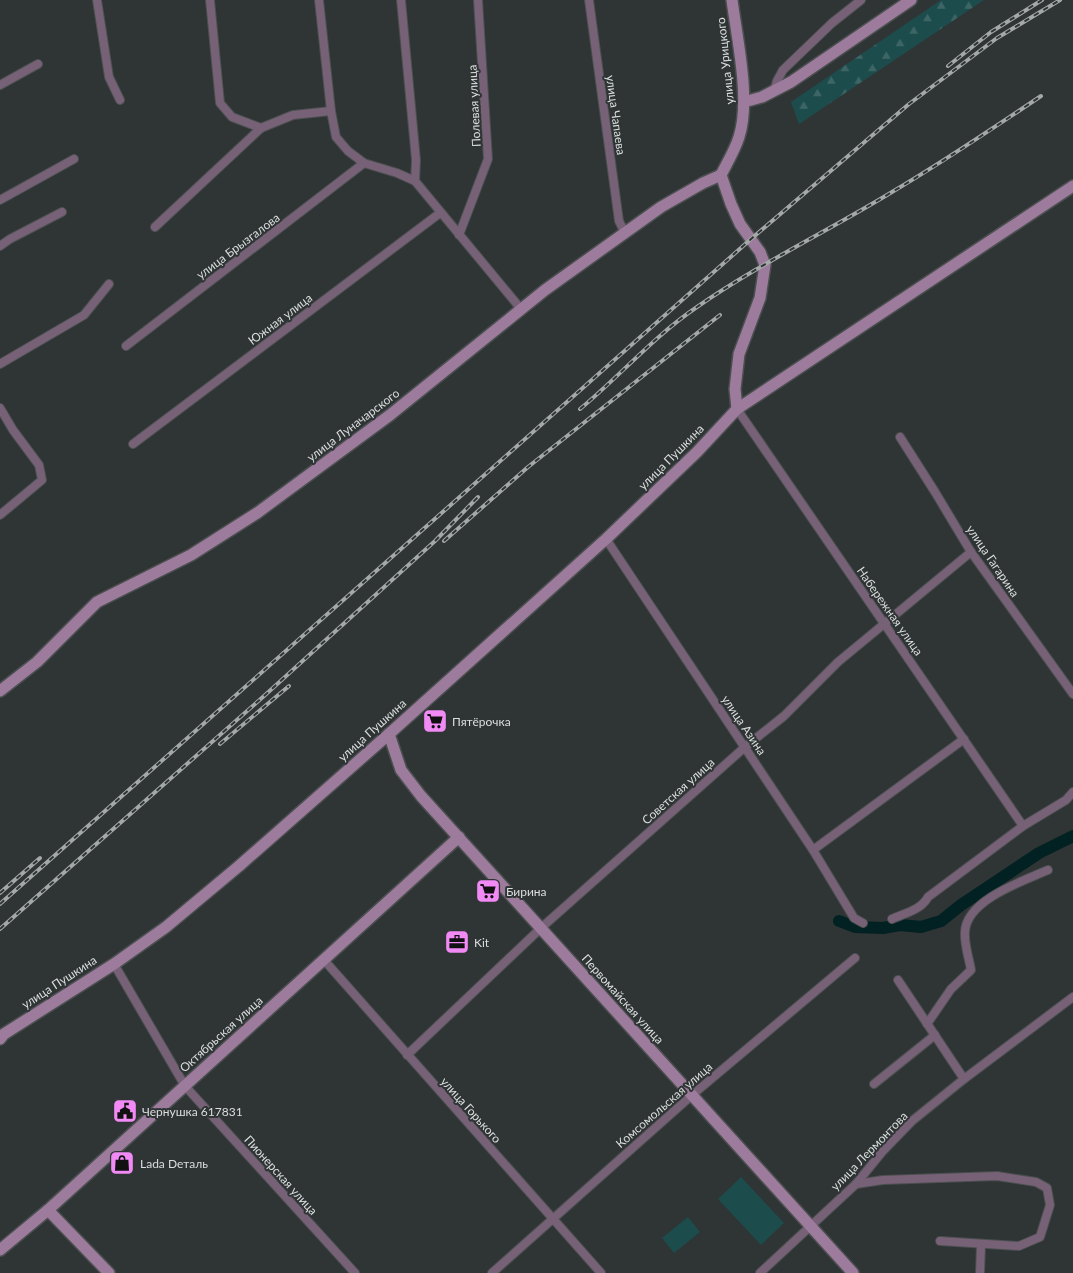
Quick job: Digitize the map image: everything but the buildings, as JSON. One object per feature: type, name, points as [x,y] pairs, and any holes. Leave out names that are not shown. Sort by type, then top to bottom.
[{"type":"street","points":[[97,0],[110,77],[120,100]]},
{"type":"street","points":[[210,0],[220,103],[232,117],[262,128]]},
{"type":"street","points":[[319,0],[331,111],[336,137],[348,151],[364,164],[397,173],[415,181],[521,309]]},
{"type":"street","points":[[401,0],[416,160],[415,181]]},
{"type":"street","name":"Полевая улица","points":[[459,236],[488,160],[478,0]]},
{"type":"street","name":"улица Чапаева","points":[[589,0],[619,222],[625,232]]},
{"type":"street","name":"улица Урицкого","points":[[720,175],[739,138],[743,120],[744,102],[732,0]]},
{"type":"street","points":[[774,92],[777,81],[784,70],[832,23],[861,0]]},
{"type":"street","points":[[744,102],[774,92],[791,82],[911,0]]},
{"type":"street","points":[[0,85],[38,64]]},
{"type":"street","points":[[155,227],[262,128],[293,115],[331,111]]},
{"type":"street","points":[[0,200],[74,159]]},
{"type":"street","name":"улица Брызгалова","points":[[126,346],[364,164]]},
{"type":"street","points":[[720,175],[740,224],[760,252],[766,265],[760,298],[739,354],[734,389],[737,409]]},
{"type":"street","name":"улица Луначарского","points":[[1,689],[36,662],[97,602],[191,555],[258,513],[390,415],[545,290],[661,207],[720,175]]},
{"type":"street","name":"улица Пушкина","points":[[0,1039],[4,1034],[114,964],[166,927],[239,866],[606,539],[697,452],[737,409],[1073,186]]},
{"type":"street","points":[[0,246],[62,212]]},
{"type":"street","name":"Южная улица","points":[[133,444],[440,213]]},
{"type":"street","points":[[0,364],[84,315],[109,284]]},
{"type":"street","points":[[0,408],[13,430],[39,465],[42,480],[0,515]]},
{"type":"street","name":"Набережная улица","points":[[737,409],[1024,826]]},
{"type":"street","name":"улица Гагарина","points":[[900,437],[971,552],[1073,694]]},
{"type":"street","name":"улица Азина","points":[[606,539],[813,850],[854,918],[863,923]]},
{"type":"street","name":"Советская улица","points":[[407,1055],[541,928],[744,747],[784,716],[838,662],[884,622],[971,552]]},
{"type":"street","name":"Первомайская улица","points":[[389,734],[402,770],[409,781],[691,1096],[853,1273]]},
{"type":"street","points":[[813,850],[964,739]]},
{"type":"street","points":[[892,918],[925,903],[928,897],[1024,826],[1066,800],[1073,792]]},
{"type":"street","name":"Октябрьская улица","points":[[0,1250],[48,1210],[459,837]]},
{"type":"street","points":[[927,1024],[951,989],[971,970],[965,931],[973,912],[992,895],[1048,870]]},
{"type":"street","name":"Комсомольская улица","points":[[492,1273],[691,1096],[855,958]]},
{"type":"street","name":"улица Горького","points":[[324,960],[552,1219],[602,1273]]},
{"type":"street","name":"Пионерская улица","points":[[114,964],[185,1086],[355,1273]]},
{"type":"street","points":[[898,980],[964,1079]]},
{"type":"street","name":"улица Лермонтова","points":[[760,1273],[809,1225],[856,1184],[882,1152],[912,1121],[964,1079],[1073,997]]},
{"type":"street","points":[[874,1084],[935,1035]]},
{"type":"street","points":[[856,1184],[883,1180],[997,1176],[1036,1182],[1047,1188],[1050,1205],[1040,1237],[1019,1246],[940,1241]]},
{"type":"street","points":[[48,1210],[109,1273]]},
{"type":"street","points":[[980,1273],[981,1245]]},
{"type":"green space","points":[[941,0],[984,0],[799,124],[791,102]]},
{"type":"green space","points":[[741,1177],[784,1223],[761,1245],[718,1199]]},
{"type":"green space","points":[[688,1217],[700,1232],[674,1253],[662,1238]]},
{"type":"waterway","points":[[839,921],[855,927],[883,928],[900,925],[921,927],[941,921],[961,905],[1039,853],[1073,836]]},
{"type":"railway","points":[[948,66],[991,32],[1042,0]]},
{"type":"railway","points":[[0,904],[751,239],[909,104],[997,38],[1060,0]]},
{"type":"railway","points":[[580,409],[652,343],[697,307],[745,276],[911,181],[1041,96]]},
{"type":"railway","points":[[444,541],[528,467],[720,315]]},
{"type":"railway","points":[[0,929],[264,696],[435,541],[478,497]]},
{"type":"railway","points":[[220,744],[289,686]]},
{"type":"railway","points":[[0,893],[40,858]]},
{"type":"place","name":"Пятёрочка","points":[[435,721]]},
{"type":"place","name":"Бирина","points":[[488,891]]},
{"type":"place","name":"Kit","points":[[457,942]]},
{"type":"place","name":"Чернушка 617831","points":[[125,1111]]},
{"type":"place","name":"Lada Dеталь","points":[[122,1163]]}]
